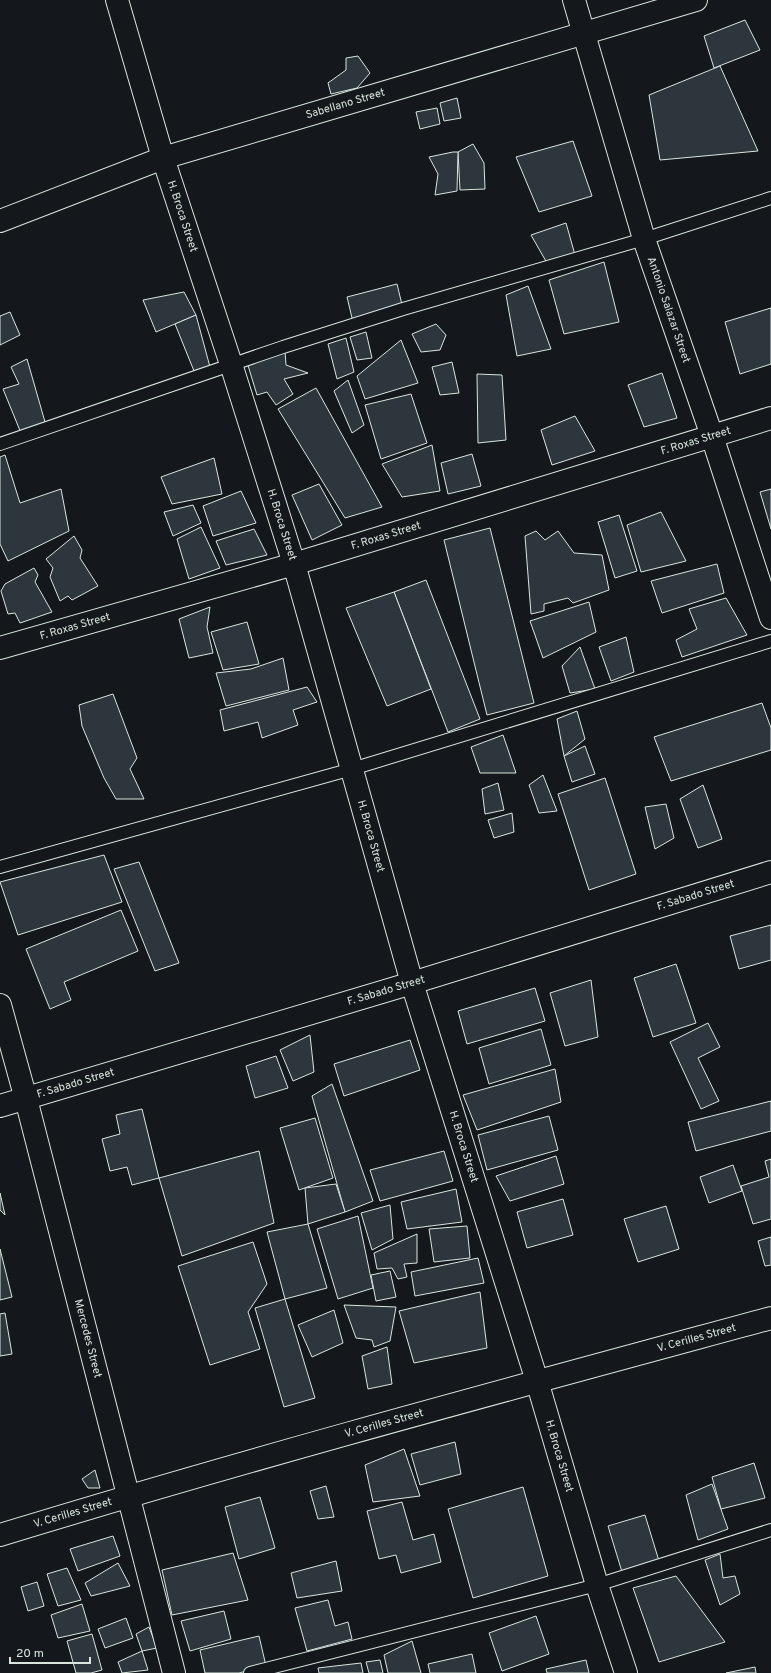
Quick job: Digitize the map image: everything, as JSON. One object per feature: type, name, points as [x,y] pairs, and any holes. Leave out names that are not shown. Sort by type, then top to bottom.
[{"type":"street","name":"H. Broca Street","points":[[116,0],[163,158],[231,364],[294,564],[412,983],[537,1381],[597,1585],[626,1673]]},
{"type":"street","name":"Antonio Salazar Street","points":[[574,0],[644,239],[712,436],[771,618]]},
{"type":"street","name":"Sabellano Street","points":[[0,221],[163,158],[696,0]]},
{"type":"street","name":"F. Roxas Street","points":[[0,648],[294,564],[771,418]]},
{"type":"street","name":"F. Sabado Street","points":[[0,1106],[412,983],[771,872]]},
{"type":"street","name":"Mercedes Street","points":[[0,1005],[130,1495],[174,1673]]},
{"type":"street","name":"V. Cerilles Street","points":[[0,1535],[130,1495],[537,1381],[771,1318]]},
{"type":"lane","points":[[0,444],[231,364],[403,309],[644,239],[771,198]]},
{"type":"lane","points":[[0,867],[352,769],[771,641]]},
{"type":"lane","points":[[250,1673],[597,1585],[771,1530]]},
{"type":"building","points":[[745,20],[760,50],[714,68],[704,36]]},
{"type":"building","points":[[358,56],[370,73],[357,88],[331,94],[328,83],[346,70],[346,58]]},
{"type":"building","points":[[720,66],[758,151],[660,160],[649,95]]},
{"type":"building","points":[[457,98],[461,118],[444,121],[440,103]]},
{"type":"building","points":[[437,108],[440,124],[420,129],[416,112]]},
{"type":"building","points":[[573,141],[592,196],[539,212],[516,157]]},
{"type":"building","points":[[473,144],[484,163],[485,189],[460,190],[458,152]]},
{"type":"building","points":[[458,152],[457,191],[435,195],[438,174],[429,157]]},
{"type":"building","points":[[566,223],[575,255],[547,263],[531,235]]},
{"type":"building","points":[[604,262],[619,322],[564,334],[549,280]]},
{"type":"building","points":[[397,284],[403,309],[353,322],[347,297]]},
{"type":"building","points":[[528,286],[551,349],[517,356],[506,295]]},
{"type":"building","points":[[184,292],[196,315],[156,332],[143,300]]},
{"type":"building","points":[[771,308],[771,364],[740,374],[725,322]]},
{"type":"building","points":[[10,312],[20,335],[0,345],[0,316]]},
{"type":"building","points":[[196,315],[210,367],[194,371],[175,324]]},
{"type":"building","points":[[436,324],[446,335],[440,350],[421,352],[412,334]]},
{"type":"building","points":[[366,332],[372,358],[357,360],[350,337]]},
{"type":"building","points":[[346,338],[354,372],[337,379],[328,344]]},
{"type":"building","points":[[401,340],[418,383],[365,399],[357,376]]},
{"type":"building","points":[[285,351],[286,365],[308,373],[284,379],[293,394],[276,405],[267,392],[257,395],[246,359]]},
{"type":"building","points":[[27,359],[45,422],[21,433],[3,389],[19,384],[11,367]]},
{"type":"building","points":[[452,362],[459,393],[440,395],[432,367]]},
{"type":"building","points":[[662,373],[677,418],[644,427],[628,385]]},
{"type":"building","points":[[477,374],[502,375],[506,440],[478,443]]},
{"type":"building","points":[[348,380],[364,425],[352,433],[334,391]]},
{"type":"building","points":[[316,388],[382,507],[345,518],[278,409]]},
{"type":"building","points":[[411,394],[427,443],[381,459],[365,405]]},
{"type":"building","points":[[575,416],[595,451],[552,465],[541,430]]},
{"type":"building","points":[[432,445],[440,491],[402,497],[382,464]]},
{"type":"building","points":[[472,454],[481,486],[448,494],[441,463]]},
{"type":"building","points":[[5,455],[20,503],[61,489],[69,531],[8,561],[0,544],[0,457]]},
{"type":"building","points":[[214,458],[222,494],[172,504],[161,477]]},
{"type":"building","points":[[319,484],[342,525],[312,540],[292,495]]},
{"type":"building","points":[[771,489],[771,529],[760,492]]},
{"type":"building","points":[[241,491],[256,523],[213,536],[203,506]]},
{"type":"building","points":[[193,505],[201,523],[173,536],[164,512]]},
{"type":"building","points":[[661,512],[686,561],[641,572],[627,525]]},
{"type":"building","points":[[619,515],[637,571],[615,578],[598,522]]},
{"type":"building","points":[[201,527],[220,568],[189,579],[177,539]]},
{"type":"building","points":[[490,528],[534,703],[487,715],[444,540]]},
{"type":"building","points":[[254,529],[267,555],[226,565],[216,541]]},
{"type":"building","points":[[536,531],[545,540],[558,531],[574,553],[602,555],[609,590],[573,603],[568,598],[544,604],[544,611],[531,614],[525,536]]},
{"type":"building","points":[[74,536],[82,550],[80,558],[98,586],[72,600],[68,596],[60,601],[50,577],[53,568],[46,559]]},
{"type":"building","points":[[717,564],[724,593],[662,613],[651,581]]},
{"type":"building","points":[[34,568],[38,575],[35,582],[52,612],[20,623],[15,613],[8,614],[1,591],[5,584]]},
{"type":"building","points":[[426,580],[480,719],[448,732],[394,592]]},
{"type":"building","points":[[394,592],[431,689],[387,706],[346,608]]},
{"type":"building","points":[[726,598],[747,635],[682,657],[676,640],[697,629],[689,609]]},
{"type":"building","points":[[589,602],[596,632],[543,658],[530,621]]},
{"type":"building","points":[[210,607],[207,627],[213,653],[189,658],[179,619]]},
{"type":"building","points":[[247,622],[259,664],[223,670],[211,632]]},
{"type":"building","points":[[626,637],[634,672],[611,681],[599,647]]},
{"type":"building","points":[[580,647],[595,689],[570,693],[562,666]]},
{"type":"building","points":[[283,658],[289,690],[226,706],[216,673],[251,669]]},
{"type":"building","points":[[307,687],[317,702],[293,710],[298,725],[262,738],[258,722],[224,731],[220,710]]},
{"type":"building","points":[[113,694],[137,758],[130,769],[144,799],[116,799],[104,778],[82,726],[79,705]]},
{"type":"building","points":[[762,703],[771,728],[771,750],[671,781],[654,737]]},
{"type":"building","points":[[577,711],[585,739],[564,756],[557,719]]},
{"type":"building","points":[[503,735],[516,773],[480,773],[471,747]]},
{"type":"building","points":[[585,746],[595,774],[572,782],[564,756]]},
{"type":"building","points":[[543,775],[557,811],[539,813],[529,785]]},
{"type":"building","points":[[605,778],[636,874],[589,890],[558,794]]},
{"type":"building","points":[[498,783],[504,810],[485,814],[482,789]]},
{"type":"building","points":[[703,785],[722,839],[698,848],[680,799]]},
{"type":"building","points":[[666,804],[674,838],[655,849],[645,807]]},
{"type":"building","points":[[512,813],[514,832],[494,838],[488,820]]},
{"type":"building","points":[[104,855],[122,902],[18,935],[0,882]]},
{"type":"building","points":[[139,862],[179,963],[155,971],[114,869]]},
{"type":"building","points":[[121,910],[138,951],[64,982],[71,1000],[50,1009],[26,949]]},
{"type":"building","points":[[771,925],[771,960],[739,969],[730,936]]},
{"type":"building","points":[[676,964],[696,1023],[653,1037],[634,978]]},
{"type":"building","points":[[591,980],[598,1037],[565,1046],[550,993]]},
{"type":"building","points":[[535,988],[545,1021],[467,1044],[458,1011]]},
{"type":"building","points":[[708,1023],[720,1047],[698,1058],[719,1101],[701,1109],[670,1042]]},
{"type":"building","points":[[541,1029],[551,1065],[489,1084],[479,1048]]},
{"type":"building","points":[[310,1035],[314,1072],[293,1081],[280,1050]]},
{"type":"building","points":[[410,1040],[420,1070],[344,1096],[334,1064]]},
{"type":"building","points":[[276,1056],[288,1088],[255,1098],[246,1066]]},
{"type":"building","points":[[555,1069],[561,1102],[477,1130],[463,1095]]},
{"type":"building","points":[[332,1084],[373,1201],[345,1212],[312,1096]]},
{"type":"building","points":[[771,1101],[771,1131],[696,1151],[688,1122]]},
{"type":"building","points":[[142,1109],[159,1178],[132,1185],[127,1167],[110,1171],[102,1139],[120,1134],[116,1115]]},
{"type":"building","points":[[549,1116],[558,1150],[487,1170],[478,1135]]},
{"type":"building","points":[[315,1118],[333,1178],[299,1190],[280,1128]]},
{"type":"building","points":[[259,1151],[274,1223],[182,1256],[159,1178]]},
{"type":"building","points":[[444,1151],[453,1181],[380,1201],[370,1170]]},
{"type":"building","points":[[556,1156],[564,1184],[510,1201],[496,1176]]},
{"type":"building","points":[[771,1159],[771,1219],[753,1224],[741,1186],[769,1177],[765,1161]]},
{"type":"building","points":[[733,1165],[742,1191],[709,1203],[700,1177]]},
{"type":"building","points":[[336,1184],[345,1212],[308,1224],[305,1188]]},
{"type":"building","points":[[456,1189],[462,1222],[407,1229],[401,1202]]},
{"type":"building","points":[[0,1193],[5,1215],[0,1210]]},
{"type":"building","points":[[563,1199],[573,1235],[527,1248],[517,1212]]},
{"type":"building","points":[[390,1205],[393,1239],[372,1250],[361,1213]]},
{"type":"building","points":[[666,1206],[679,1249],[638,1262],[624,1219]]},
{"type":"building","points":[[358,1216],[373,1288],[338,1299],[317,1229]]},
{"type":"building","points":[[308,1224],[327,1288],[285,1299],[267,1232]]},
{"type":"building","points":[[467,1226],[470,1258],[434,1262],[429,1229]]},
{"type":"building","points":[[417,1234],[417,1263],[404,1264],[407,1277],[398,1279],[392,1268],[377,1269],[374,1253]]},
{"type":"building","points":[[771,1237],[771,1265],[765,1266],[758,1241]]},
{"type":"building","points":[[253,1242],[267,1284],[248,1312],[260,1349],[210,1365],[178,1266]]},
{"type":"building","points":[[0,1249],[12,1297],[0,1300]]},
{"type":"building","points":[[478,1258],[484,1283],[415,1296],[411,1272]]},
{"type":"building","points":[[390,1271],[396,1297],[376,1301],[371,1275]]},
{"type":"building","points":[[480,1292],[487,1348],[414,1363],[399,1311]]},
{"type":"building","points":[[285,1299],[315,1398],[284,1407],[255,1308]]},
{"type":"building","points":[[344,1305],[396,1307],[390,1341],[374,1347],[372,1340],[356,1338]]},
{"type":"building","points":[[334,1310],[343,1343],[312,1357],[298,1325]]},
{"type":"building","points":[[5,1313],[12,1354],[0,1356],[0,1314]]},
{"type":"building","points":[[387,1347],[392,1384],[368,1389],[362,1356]]},
{"type":"building","points":[[455,1442],[461,1474],[420,1485],[411,1454]]},
{"type":"building","points":[[404,1449],[420,1496],[373,1502],[365,1465]]},
{"type":"building","points":[[754,1463],[765,1498],[721,1509],[712,1477]]},
{"type":"building","points":[[95,1470],[100,1488],[88,1488],[82,1479]]},
{"type":"building","points":[[712,1484],[728,1529],[698,1540],[686,1495]]},
{"type":"building","points":[[326,1486],[334,1517],[318,1519],[310,1491]]},
{"type":"building","points":[[523,1487],[548,1576],[473,1598],[448,1509]]},
{"type":"building","points":[[260,1497],[275,1548],[239,1559],[225,1507]]},
{"type":"building","points":[[402,1502],[413,1540],[434,1534],[441,1562],[401,1573],[396,1555],[379,1559],[367,1511]]},
{"type":"building","points":[[645,1515],[659,1561],[622,1572],[608,1526]]},
{"type":"building","points":[[113,1536],[120,1556],[78,1571],[70,1549]]},
{"type":"building","points":[[233,1553],[248,1600],[172,1615],[162,1570]]},
{"type":"building","points":[[720,1554],[723,1578],[735,1576],[740,1594],[720,1605],[705,1560]]},
{"type":"building","points":[[336,1561],[342,1591],[297,1598],[291,1573]]},
{"type":"building","points":[[118,1563],[130,1586],[91,1596],[85,1583]]},
{"type":"building","points":[[67,1568],[81,1600],[58,1606],[47,1574]]},
{"type":"building","points":[[676,1576],[725,1642],[659,1662],[633,1588]]},
{"type":"building","points":[[37,1582],[44,1606],[28,1611],[21,1587]]},
{"type":"building","points":[[328,1600],[335,1626],[348,1622],[352,1639],[307,1651],[295,1608]]},
{"type":"building","points":[[82,1604],[90,1631],[58,1638],[51,1615]]},
{"type":"building","points":[[224,1611],[231,1639],[190,1651],[181,1621]]},
{"type":"building","points":[[536,1616],[549,1654],[502,1671],[489,1633]]},
{"type":"building","points":[[126,1618],[133,1638],[105,1648],[98,1629]]},
{"type":"building","points":[[149,1627],[157,1648],[142,1651],[136,1634]]},
{"type":"building","points":[[92,1634],[102,1670],[91,1673],[76,1673],[67,1641]]},
{"type":"building","points":[[259,1636],[266,1666],[239,1673],[205,1673],[200,1650]]},
{"type":"building","points":[[412,1641],[421,1673],[388,1673],[384,1655]]},
{"type":"building","points":[[142,1651],[148,1670],[122,1673],[118,1662]]},
{"type":"building","points":[[472,1654],[476,1673],[430,1673],[428,1664]]},
{"type":"building","points":[[380,1660],[383,1673],[369,1673],[366,1662]]},
{"type":"building","points":[[586,1660],[589,1673],[547,1673],[546,1669]]},
{"type":"building","points":[[361,1663],[363,1673],[319,1673],[318,1668]]},
{"type":"building","points":[[755,1667],[756,1673],[726,1673]]}]
